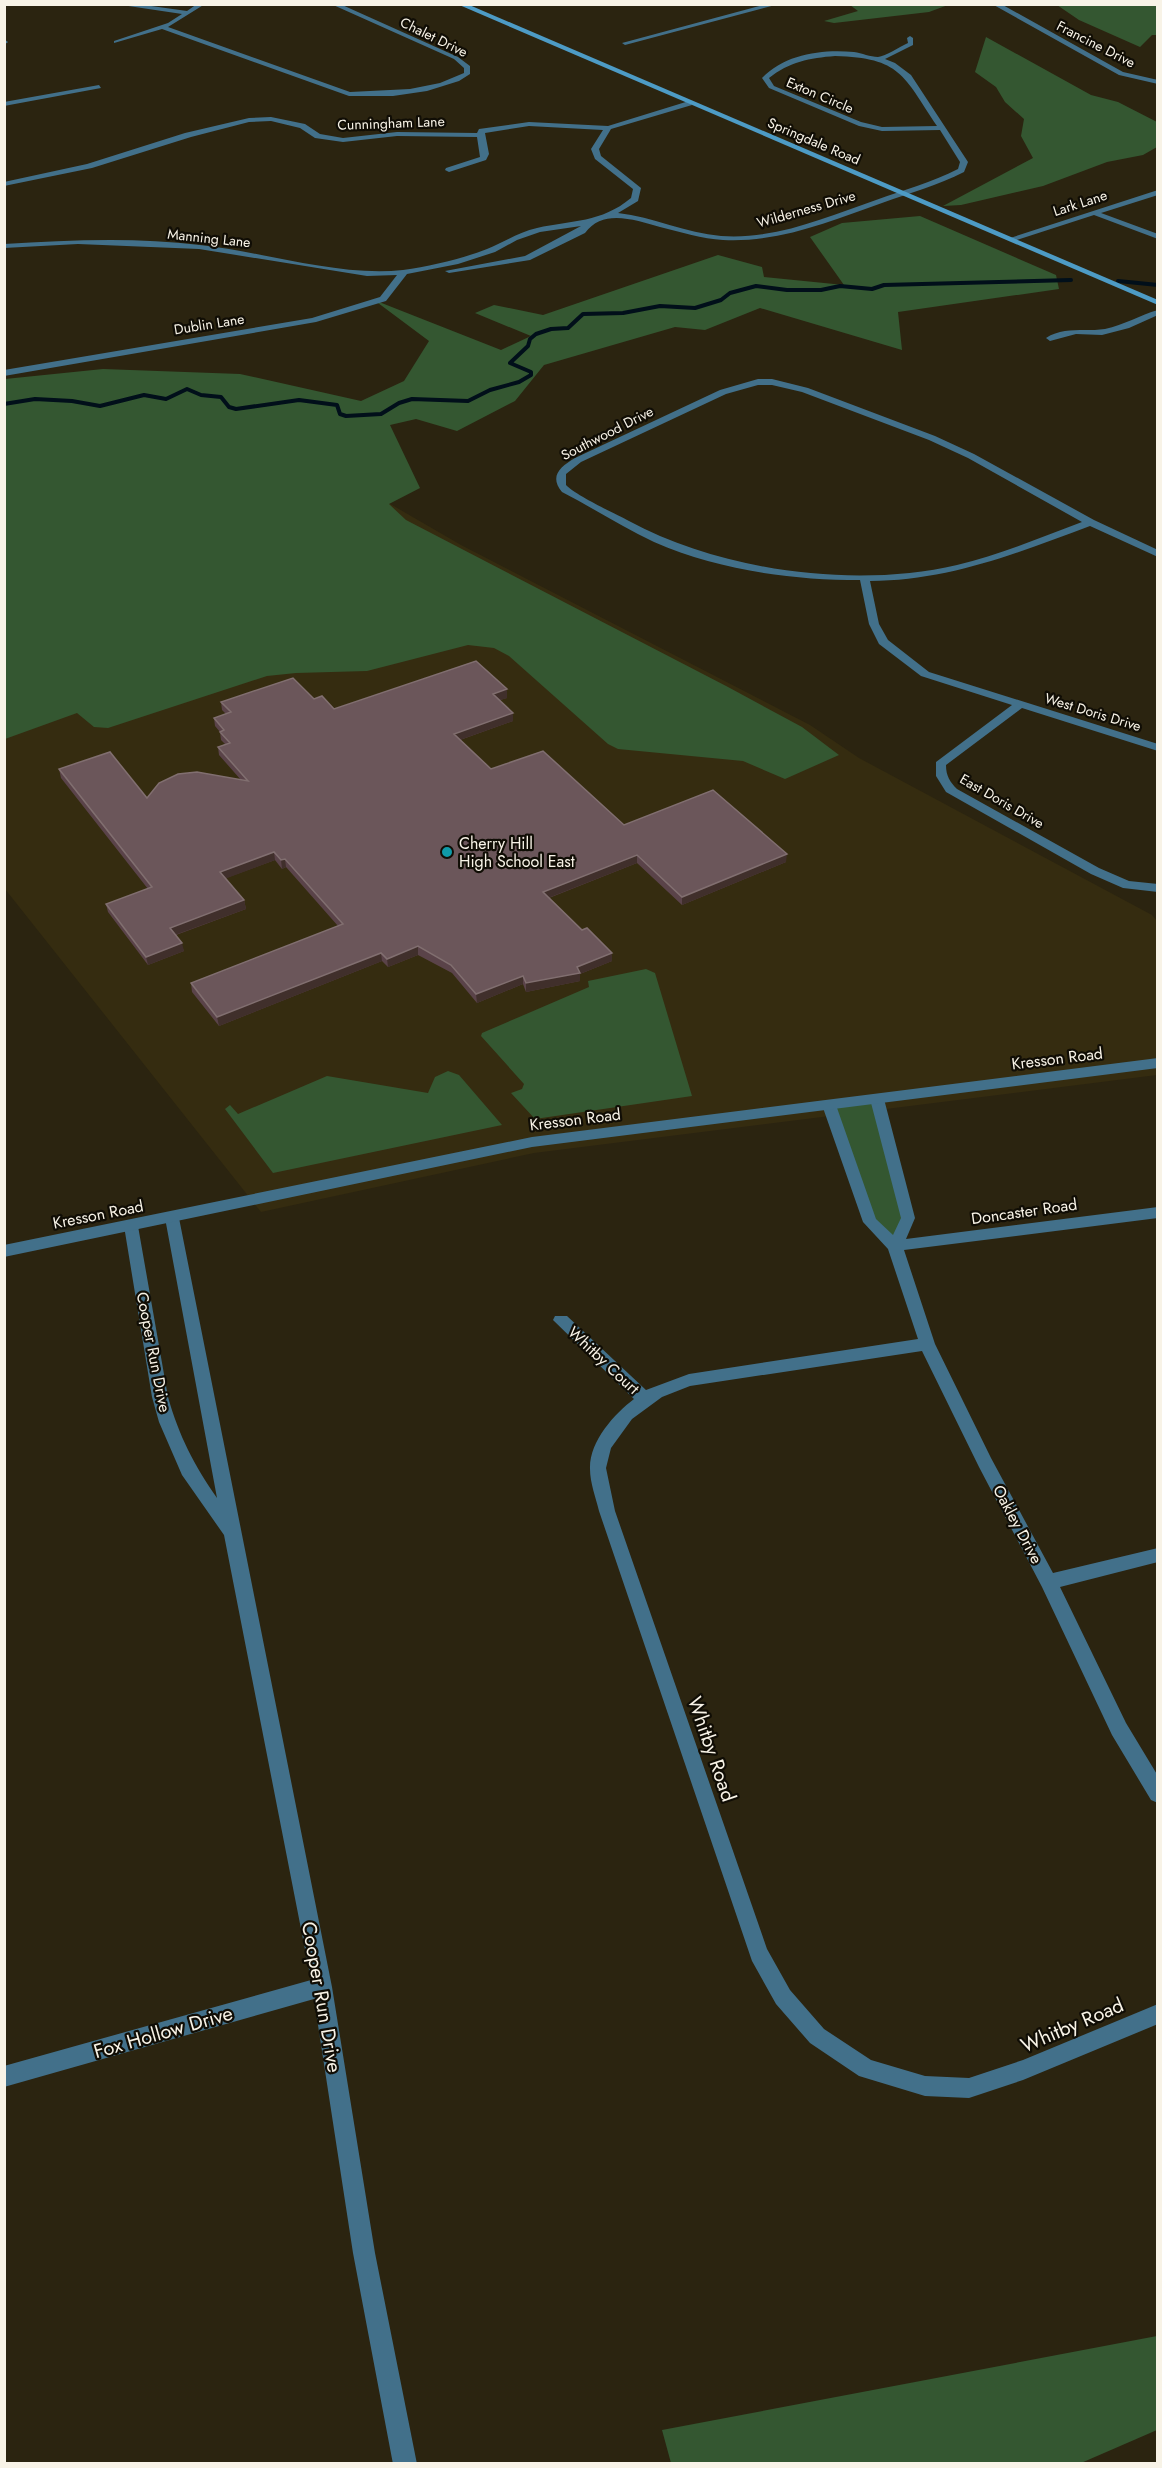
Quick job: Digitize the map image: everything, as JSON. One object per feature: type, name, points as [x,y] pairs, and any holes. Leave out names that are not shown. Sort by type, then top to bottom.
[{"type":"main road","name":"Springdale Road","points":[[460,4],[1158,303]]},
{"type":"street","points":[[118,4],[189,13]]},
{"type":"street","points":[[116,42],[163,27],[202,4]]},
{"type":"street","name":"Chalet Drive","points":[[163,27],[337,91],[380,96],[452,81],[467,74],[468,67],[456,58],[334,4]]},
{"type":"street","points":[[625,43],[776,4]]},
{"type":"street","name":"Francine Drive","points":[[995,4],[1121,74],[1158,81]]},
{"type":"street","points":[[878,60],[911,44],[910,38]]},
{"type":"street","name":"Exton Circle","points":[[902,193],[961,170],[964,162],[942,128],[906,74],[878,60],[843,54],[819,54],[784,64],[765,78],[771,87],[785,94],[858,124],[882,129],[942,128]]},
{"type":"street","points":[[4,104],[99,87]]},
{"type":"street","points":[[608,128],[689,103]]},
{"type":"street","name":"Cunningham Lane","points":[[4,184],[89,166],[188,135],[249,120],[271,120],[302,126],[318,136],[343,140],[397,134],[480,135],[482,131],[527,122],[608,128]]},
{"type":"street","name":"Manning Lane","points":[[407,272],[455,262],[492,250],[514,238],[539,230],[588,223],[625,207],[638,194],[637,188],[598,157],[595,149],[608,128]]},
{"type":"street","points":[[449,170],[483,158],[485,154],[480,135]]},
{"type":"street","name":"Lark Lane","points":[[1011,239],[1158,192]]},
{"type":"street","name":"Wilderness Drive","points":[[610,214],[642,218],[706,236],[751,239],[795,230],[902,193]]},
{"type":"street","points":[[1095,213],[1158,237]]},
{"type":"street","name":"Manning Lane","points":[[4,246],[78,242],[199,247],[367,274],[437,273],[527,258],[582,231],[588,223]]},
{"type":"street","name":"Dublin Lane","points":[[4,373],[313,320],[383,299],[407,272]]},
{"type":"street","points":[[1050,338],[1076,331],[1110,330],[1158,312]]},
{"type":"street","name":"Southwood Drive","points":[[1090,522],[994,558],[940,572],[898,577],[864,577],[763,569],[674,546],[565,490],[559,484],[558,477],[562,470],[578,460],[723,392],[744,384],[772,382],[805,390],[932,438],[971,456],[1090,522],[1158,554]]},
{"type":"street","points":[[864,577],[874,624],[883,642],[895,653],[926,674],[1019,705]]},
{"type":"street","name":"West Doris Drive","points":[[1019,705],[1158,748]]},
{"type":"street","name":"East Doris Drive","points":[[1019,705],[940,764],[940,772],[946,785],[953,792],[1095,871],[1127,885],[1158,888]]},
{"type":"street","name":"Kresson Road","points":[[4,1251],[532,1142],[1158,1063]]},
{"type":"street","points":[[829,1105],[870,1222],[895,1246],[908,1218],[877,1099]]},
{"type":"street","name":"Doncaster Road","points":[[895,1246],[1158,1212]]},
{"type":"street","name":"Cooper Run Drive","points":[[172,1218],[322,1987],[364,2253],[405,2463]]},
{"type":"street","name":"Cooper Run Drive","points":[[131,1226],[160,1397],[167,1422],[188,1470],[232,1533]]},
{"type":"street","name":"Oakley Drive","points":[[895,1246],[927,1344],[985,1462],[1049,1582],[1119,1729],[1158,1794]]},
{"type":"street","name":"Whitby Court","points":[[561,1320],[646,1400]]},
{"type":"street","name":"Whitby Road","points":[[927,1344],[689,1380],[656,1392],[626,1414],[603,1446],[598,1468],[607,1511],[759,1954],[783,1997],[817,2036],[866,2069],[925,2086],[969,2088],[1023,2070],[1158,2014]]},
{"type":"street","points":[[1049,1582],[1158,1555]]},
{"type":"street","name":"Fox Hollow Drive","points":[[4,2077],[322,1987]]},
{"type":"shaded area","points":[[5,426],[342,476],[461,545],[810,725],[859,758],[1152,915],[1158,922],[1157,1075],[534,1153],[261,1212],[5,889]]},
{"type":"green space","points":[[850,5],[948,5],[929,12],[834,23],[824,21],[858,11]]},
{"type":"green space","points":[[1057,5],[1157,5],[1157,35],[1152,35],[1140,47],[1079,20]]},
{"type":"green space","points":[[986,37],[1091,95],[1118,102],[1157,122],[1157,147],[1143,155],[1107,162],[1043,186],[961,205],[943,206],[1033,158],[1021,136],[1024,119],[1005,102],[996,87],[975,72]]},
{"type":"green space","points":[[920,216],[1056,275],[1059,289],[898,312],[902,350],[760,308],[705,330],[675,327],[544,365],[515,401],[457,431],[416,419],[390,425],[420,488],[389,504],[406,520],[802,727],[839,755],[785,779],[743,761],[618,749],[608,744],[509,656],[494,648],[468,645],[367,671],[267,676],[108,728],[94,727],[77,713],[5,739],[5,379],[103,369],[240,374],[361,401],[404,381],[429,341],[374,300],[501,350],[531,336],[475,313],[494,305],[543,315],[718,255],[762,267],[764,277],[844,285],[810,237],[842,223]]},
{"type":"green space","points":[[646,969],[655,973],[692,1096],[535,1119],[511,1093],[522,1089],[524,1084],[481,1036],[482,1033],[589,987],[588,981]]},
{"type":"green space","points":[[448,1071],[459,1075],[502,1125],[273,1173],[225,1109],[230,1105],[238,1114],[327,1076],[428,1093],[435,1077]]},
{"type":"green space","points":[[877,1099],[908,1218],[895,1246],[870,1222],[829,1105]]},
{"type":"green space","points":[[1157,2336],[1157,2430],[1081,2463],[671,2463],[662,2430]]},
{"type":"building","name":"Cherry Hill High School East","points":[[476,661],[507,689],[493,694],[513,713],[454,734],[491,769],[543,751],[624,825],[713,790],[787,854],[682,897],[637,855],[543,892],[582,930],[587,928],[612,953],[577,967],[580,973],[526,983],[523,976],[476,994],[451,965],[418,946],[387,959],[381,953],[217,1017],[191,983],[343,924],[285,859],[281,860],[274,852],[220,872],[244,900],[170,928],[182,943],[146,957],[106,904],[152,887],[59,769],[110,752],[147,798],[159,783],[178,774],[197,772],[248,781],[218,747],[230,743],[220,732],[224,730],[214,718],[231,712],[221,702],[293,678],[314,699],[322,696],[334,709]]},
{"type":"waterway","points":[[4,404],[35,399],[72,401],[100,406],[144,395],[166,399],[187,389],[201,395],[221,397],[229,407],[236,409],[299,400],[337,405],[340,414],[346,416],[381,414],[399,403],[412,399],[468,401],[490,390],[519,382],[531,375],[531,372],[510,363],[528,346],[530,339],[536,334],[551,329],[568,328],[583,314],[623,313],[660,306],[695,308],[721,300],[730,293],[756,286],[787,290],[821,290],[840,286],[872,289],[884,285],[1071,280]]},
{"type":"waterway","points":[[1118,281],[1158,285]]},
{"type":"place","name":"Cherry Hill High School East","points":[[447,852]]}]
